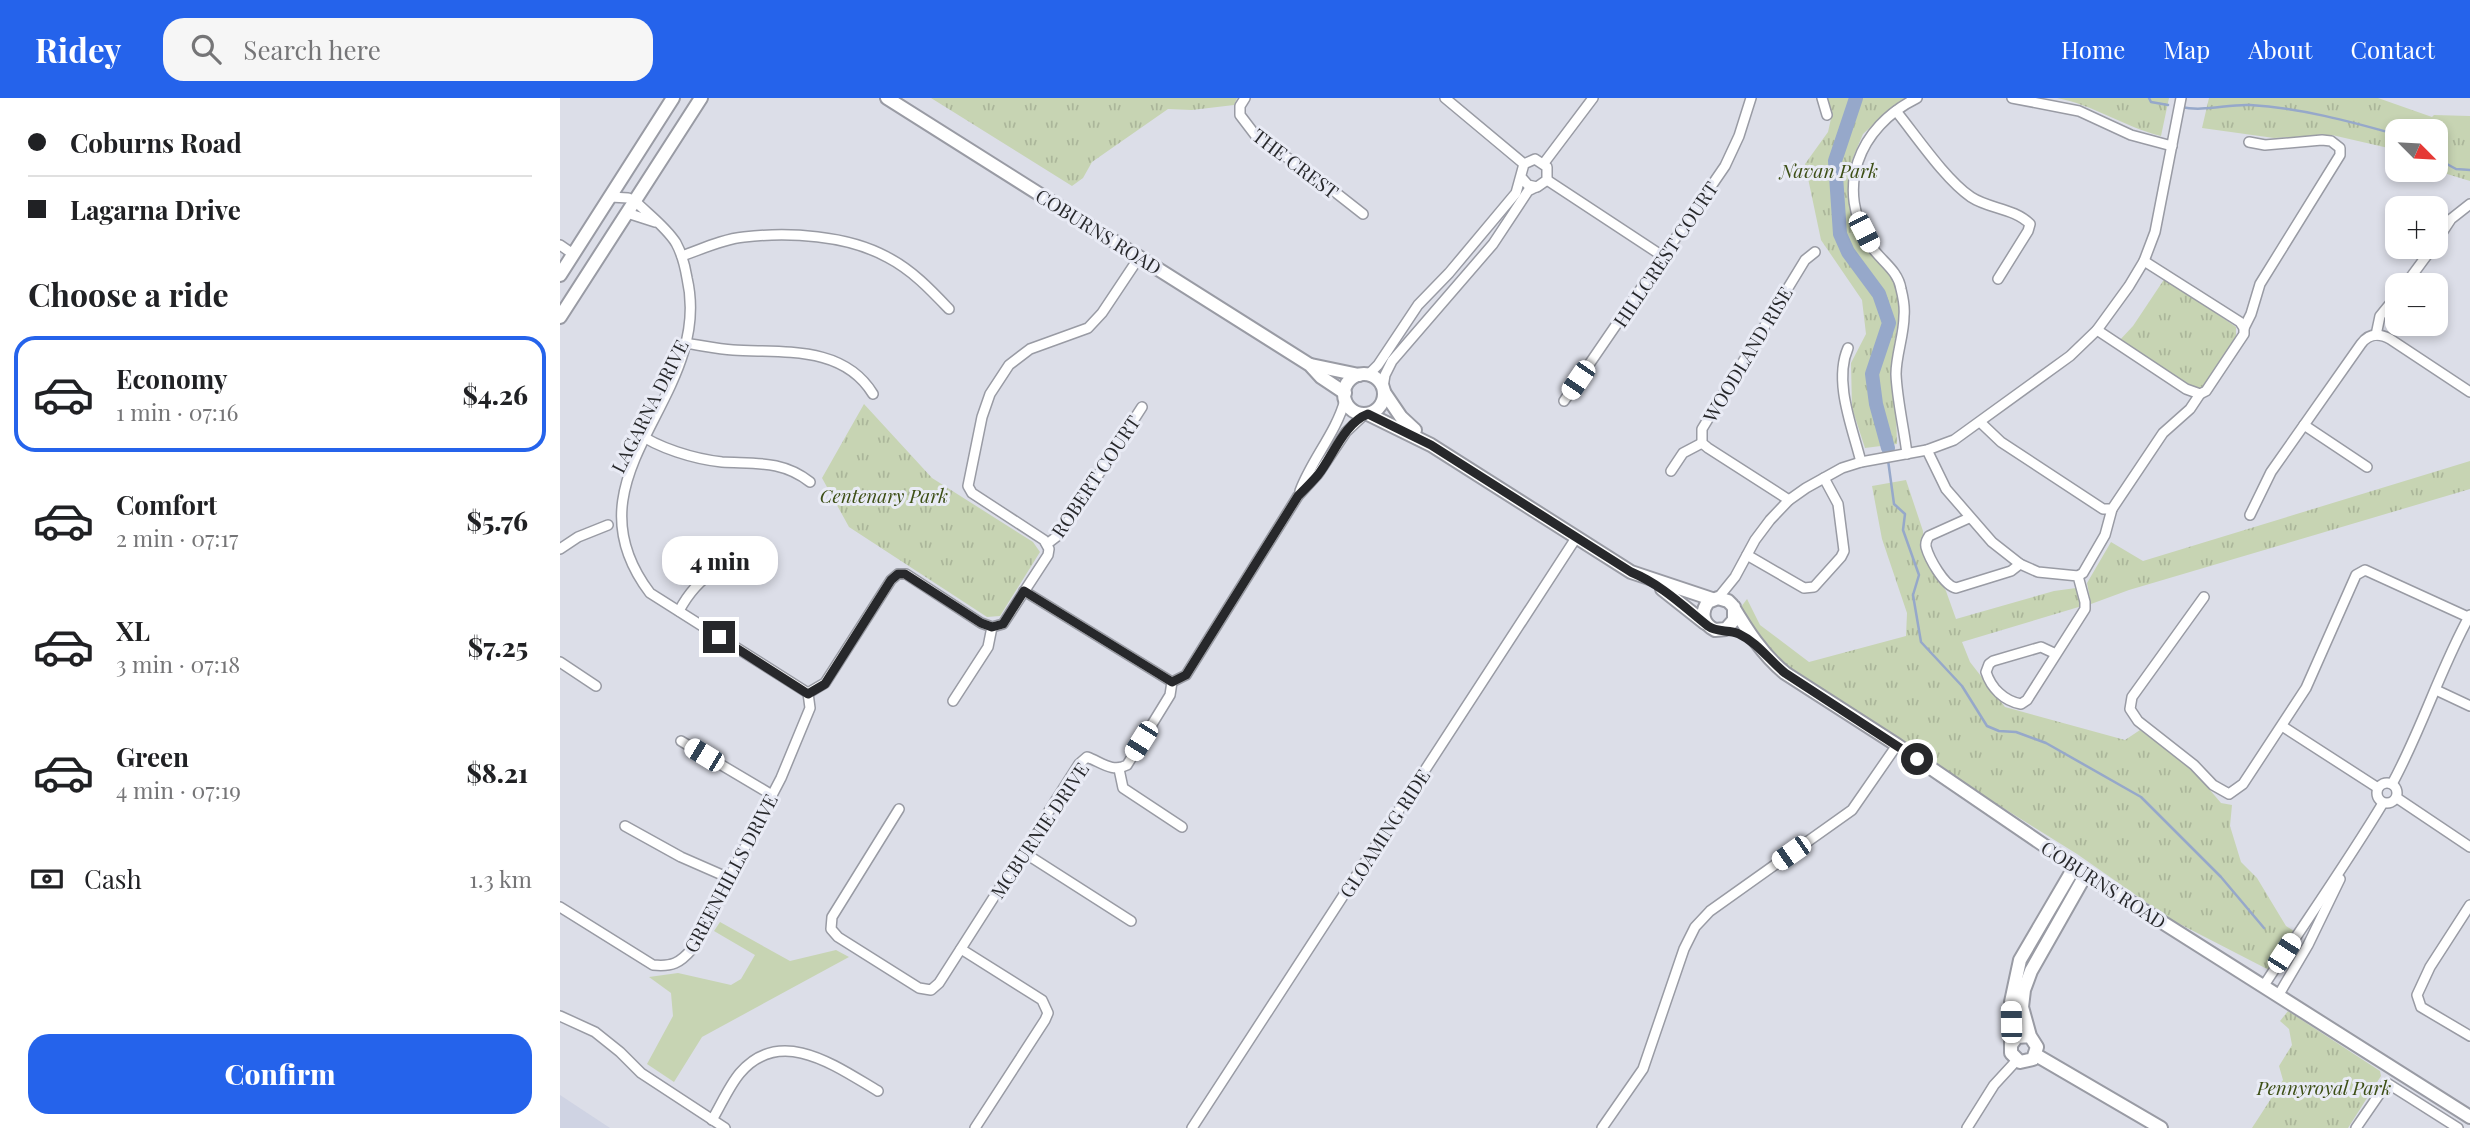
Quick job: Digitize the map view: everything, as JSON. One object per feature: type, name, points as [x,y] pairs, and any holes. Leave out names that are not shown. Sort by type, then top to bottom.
[{"type":"street","points":[[560,275],[673,98]]},
{"type":"street","points":[[560,317],[701,98]]},
{"type":"street","name":"COBURNS ROAD","points":[[887,98],[1310,365],[1345,396]]},
{"type":"street","points":[[1446,98],[1524,164]]},
{"type":"street","points":[[1544,163],[1592,98]]},
{"type":"street","name":"HILLCREST COURT","points":[[1564,401],[1725,166],[1739,136],[1751,98]]},
{"type":"street","points":[[1822,98],[1827,115]]},
{"type":"street","points":[[1907,454],[1896,373],[1904,316],[1901,285],[1893,269],[1872,247],[1857,217],[1854,170],[1863,148],[1876,130],[1896,111],[1917,98]]},
{"type":"street","points":[[2012,98],[2079,111],[2131,135],[2172,146]]},
{"type":"street","points":[[1706,624],[1703,613],[1707,602],[1715,598],[1735,577],[1770,520],[1789,500],[1824,478],[1861,462],[1927,450],[1954,440],[2070,356],[2097,330],[2144,261],[2155,232],[2181,98]]},
{"type":"street","name":"THE CREST","points":[[1243,102],[1240,115],[1256,136],[1363,214]]},
{"type":"street","points":[[1896,111],[1960,189],[1975,200],[2023,217],[2030,224],[1998,279]]},
{"type":"street","points":[[648,139],[644,150],[648,158],[654,160],[674,131],[688,117]]},
{"type":"street","points":[[1927,450],[1946,489],[1992,542],[2020,564],[2038,572],[2078,576],[2083,573],[2105,535],[2112,509],[2163,433],[2206,391],[2244,334],[2260,284],[2340,155],[2340,148],[2322,140],[2265,145],[2249,142]]},
{"type":"street","points":[[1366,414],[1381,404],[1385,375],[1392,361],[1493,244],[1528,191],[1547,180],[1548,172],[1544,163],[1535,159],[1524,164]]},
{"type":"street","points":[[1524,164],[1516,193],[1418,305],[1378,365],[1349,382],[1345,396],[1353,410],[1431,445],[1631,572],[1728,601],[1733,606]]},
{"type":"street","points":[[1521,177],[1528,185],[1537,187]]},
{"type":"street","points":[[1547,180],[1664,257]]},
{"type":"street","points":[[611,197],[635,201]]},
{"type":"street","name":"LAGARNA DRIVE","points":[[629,444],[684,343],[690,316],[691,291],[675,240],[635,201]]},
{"type":"street","points":[[2448,224],[2470,204]]},
{"type":"street","name":"LAGARNA DRIVE","points":[[627,213],[656,223]]},
{"type":"street","points":[[682,256],[743,237],[805,234],[850,244],[886,256],[922,280],[949,309]]},
{"type":"street","points":[[560,245],[573,254]]},
{"type":"street","name":"WOODLAND RISE","points":[[1789,500],[1702,443],[1702,429],[1805,260],[1815,252]]},
{"type":"street","points":[[560,549],[578,537],[611,530],[630,573],[650,593],[808,694],[825,684],[891,580],[898,574],[905,574],[981,623],[992,627],[1003,624],[1048,555],[1047,544],[972,493],[968,486],[982,417],[990,394],[1009,365],[1030,349],[1088,328],[1102,313],[1140,256]]},
{"type":"street","points":[[2144,261],[2240,322],[2244,328]]},
{"type":"street","points":[[2376,335],[2380,316],[2385,310]]},
{"type":"street","points":[[2097,330],[2186,389],[2200,394]]},
{"type":"street","points":[[2250,515],[2271,472],[2365,339],[2376,335],[2385,336],[2470,392]]},
{"type":"street","points":[[684,343],[732,350],[776,349],[817,355],[847,367],[864,379],[873,394]]},
{"type":"street","points":[[1848,348],[1844,364],[1845,397],[1861,462]]},
{"type":"street","name":"COBURNS ROAD","points":[[1310,365],[1364,375]]},
{"type":"street","points":[[1364,375],[1377,379],[1406,422],[1431,445]]},
{"type":"street","name":"MCBURNIE DRIVE","points":[[1298,496],[1307,472],[1341,414],[1345,396]]},
{"type":"street","name":"ROBERT COURT","points":[[1047,544],[1060,534],[1142,407]]},
{"type":"street","name":"MCBURNIE DRIVE","points":[[899,808],[832,917],[831,929],[838,937],[919,988],[931,990],[939,984],[1079,764],[1087,757],[1108,767],[1119,769],[1127,765],[1170,695],[1172,682],[1186,675],[1298,496],[1318,474],[1346,432],[1366,414]]},
{"type":"street","points":[[1980,422],[2001,442],[2103,509],[2112,509]]},
{"type":"street","points":[[2304,425],[2367,467]]},
{"type":"street","points":[[636,432],[685,454],[719,461],[771,464],[796,471],[810,482]]},
{"type":"street","points":[[1671,471],[1683,453],[1702,443]]},
{"type":"street","points":[[1747,555],[1804,589],[1814,587],[1841,557],[1845,544],[1838,504],[1824,478]]},
{"type":"street","points":[[1969,518],[1929,536],[1926,540],[1926,547],[1944,582],[1956,588],[2011,571],[2020,564]]},
{"type":"street","name":"GLOAMING RIDE","points":[[1192,1128],[1576,538]]},
{"type":"street","points":[[678,611],[688,593],[712,573],[738,561],[768,565]]},
{"type":"street","points":[[2204,597],[2132,697],[2131,714],[2194,765],[2213,785],[2229,794],[2243,784],[2306,688],[2356,575],[2365,569],[2469,616],[2392,784]]},
{"type":"street","points":[[2056,654],[2041,647],[1993,661],[1987,668],[1987,676],[2007,701],[2021,704],[2027,700],[2085,609],[2078,576]]},
{"type":"street","points":[[1651,580],[1706,624],[1720,630],[1731,625],[1734,620],[1731,594],[1735,577]]},
{"type":"street","points":[[1024,591],[1172,682]]},
{"type":"street","name":"COBURNS ROAD","points":[[1733,606],[1756,644],[1769,660],[1785,673],[1897,745],[2081,870],[2467,1115]]},
{"type":"street","points":[[953,701],[988,647],[992,627]]},
{"type":"street","name":"COBURNS ROAD","points":[[1720,630],[1736,632],[1756,644]]},
{"type":"street","points":[[560,662],[596,686]]},
{"type":"street","points":[[2436,690],[2470,706]]},
{"type":"street","name":"GREENHILLS DRIVE","points":[[560,907],[653,965],[669,967],[682,960],[692,949],[772,795],[810,708],[808,694]]},
{"type":"street","points":[[2282,726],[2378,788]]},
{"type":"street","points":[[681,741],[772,795]]},
{"type":"street","points":[[1602,1128],[1643,1069],[1684,949],[1695,928],[1710,911],[1852,810],[1897,745]]},
{"type":"street","points":[[1119,769],[1123,788],[1182,827]]},
{"type":"street","points":[[2378,788],[2383,784],[2392,784],[2397,789],[2397,798]]},
{"type":"street","points":[[2378,788],[2378,798],[2383,803],[2391,803],[2397,798]]},
{"type":"street","points":[[2397,798],[2470,847]]},
{"type":"street","points":[[2278,996],[2308,945],[2352,855],[2383,803]]},
{"type":"street","points":[[625,826],[681,857],[729,878]]},
{"type":"street","points":[[1023,852],[1131,921]]},
{"type":"street","points":[[2263,987],[2309,914],[2352,855]]},
{"type":"street","points":[[2081,870],[2024,990],[2022,1007],[2029,1037],[2036,1043],[2036,1055],[2029,1061],[2017,1060],[2011,1053],[2011,1002],[2020,960],[2081,870]]},
{"type":"street","points":[[2470,905],[2430,967],[2417,995],[2421,1007],[2470,1036]]},
{"type":"street","points":[[961,949],[1042,1000],[1048,1013],[975,1128]]},
{"type":"street","points":[[560,1016],[596,1032],[641,1073],[725,1128]]},
{"type":"street","points":[[2011,1045],[2017,1037],[2029,1037]]},
{"type":"street","points":[[712,1120],[739,1074],[764,1055],[804,1052],[825,1059],[878,1091]]},
{"type":"street","points":[[2036,1055],[2161,1128]]},
{"type":"street","points":[[1967,1128],[1994,1085],[2017,1060]]},
{"type":"street","points":[[2356,1128],[2387,1083],[2458,1128]]},
{"type":"shaded area","points":[[560,1095],[610,1128],[560,1128]]},
{"type":"green space","points":[[931,98],[1237,98],[1234,105],[1192,110],[1168,109],[1092,162],[1083,178],[1072,186]]},
{"type":"green space","name":"Navan Park","points":[[1827,98],[1905,98],[1863,134],[1852,160],[1851,207],[1896,285],[1900,308],[1891,385],[1896,413],[1897,444],[1865,448],[1852,408],[1851,363],[1866,334],[1862,300],[1821,240],[1805,164],[1828,132],[1832,114]]},
{"type":"green space","points":[[2057,98],[2169,98],[2161,136]]},
{"type":"green space","points":[[2209,98],[2378,98],[2432,117],[2470,116],[2470,181],[2448,174],[2448,119],[2385,119],[2385,147],[2332,135],[2274,138],[2202,128]]},
{"type":"green space","points":[[2165,278],[2236,327],[2236,341],[2205,387],[2194,390],[2118,342],[2133,326]]},
{"type":"green space","name":"Centenary Park","points":[[864,404],[932,478],[1033,542],[1040,552],[1000,616],[987,617],[849,527],[822,478]]},
{"type":"green space","points":[[2470,461],[2470,489],[2129,590],[2091,604],[2087,583],[2111,542],[2143,561]]},
{"type":"green space","points":[[1906,480],[1923,531],[1924,549],[1946,591],[1956,619],[2054,591],[2076,588],[2082,606],[1962,642],[1970,662],[2005,707],[2125,740],[2140,730],[2193,770],[2221,803],[2232,805],[2230,826],[2241,862],[2257,878],[2286,926],[2294,931],[2269,970],[2170,919],[2077,854],[1782,670],[1738,611],[1747,599],[1760,625],[1809,662],[1906,636],[1907,613],[1882,539],[1872,486]]},
{"type":"green space","points":[[720,922],[790,961],[836,950],[849,957],[702,1037],[674,1082],[647,1064],[673,1016],[671,993],[649,977],[678,973],[731,985],[741,979],[755,955],[714,931]]},
{"type":"green space","name":"Pennyroyal Park","points":[[2288,1011],[2380,1071],[2381,1076],[2348,1128],[2252,1128],[2283,1080],[2279,1066],[2292,1045],[2289,1029],[2280,1021]]},
{"type":"waterway","points":[[1856,98],[1835,161],[1840,234],[1848,252],[1879,294],[1889,323],[1872,374],[1876,404],[1888,448]]},
{"type":"waterway","points":[[2149,98],[2151,102],[2168,105]]},
{"type":"waterway","points":[[2181,107],[2198,109],[2241,105],[2287,109],[2385,131]]},
{"type":"waterway","points":[[2448,165],[2456,169],[2470,170]]},
{"type":"waterway","points":[[1888,460],[1894,504],[1905,514],[1903,530],[1919,575],[1913,595],[1921,642],[1962,686],[1987,726],[1999,731],[2016,732],[2046,743],[2141,797],[2221,877],[2264,928]]},
{"type":"route","points":[[719,637],[808,694],[825,684],[891,580],[898,574],[905,574],[981,623],[992,627],[1003,624],[1024,591],[1172,682],[1186,675],[1298,496],[1318,474],[1346,432],[1368,414],[1431,445],[1631,572],[1651,580],[1715,630],[1736,632],[1756,644],[1769,660],[1785,673],[1917,759]]}]
